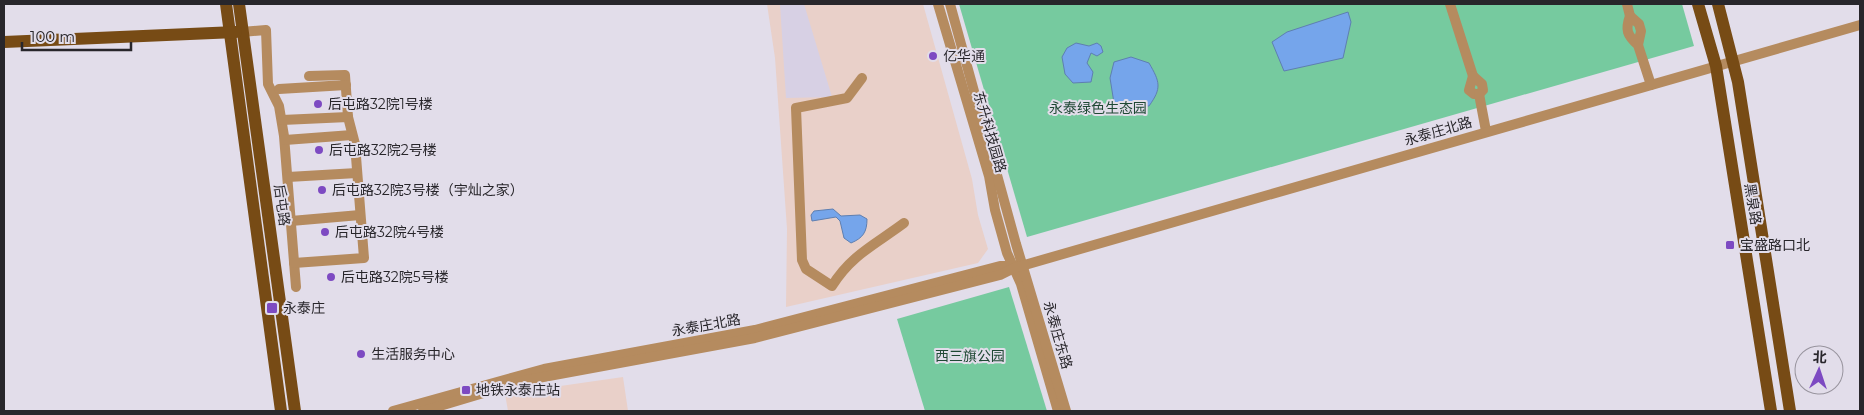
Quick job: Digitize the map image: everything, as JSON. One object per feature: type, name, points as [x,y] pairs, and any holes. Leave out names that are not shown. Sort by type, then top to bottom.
[{"type":"main road","name":"后屯路","points":[[226,4],[236,32],[296,411]]},
{"type":"main road","name":"后屯路","points":[[239,4],[236,32],[281,411]]},
{"type":"main road","name":"黑泉路","points":[[1698,4],[1716,66],[1771,411]]},
{"type":"main road","name":"黑泉路","points":[[1718,4],[1733,61],[1790,411]]},
{"type":"main road","points":[[4,42],[236,32]]},
{"type":"street","name":"东升科技园路","points":[[938,4],[989,176],[995,210],[1017,267]]},
{"type":"street","name":"东升科技园路","points":[[950,4],[1017,267]]},
{"type":"street","points":[[1450,4],[1473,76],[1482,84],[1483,90],[1479,94],[1486,131]]},
{"type":"street","points":[[1626,4],[1630,16],[1639,24],[1641,31],[1638,45],[1651,85]]},
{"type":"street","name":"永泰庄北路","points":[[423,411],[527,380],[755,338],[1000,275],[1017,267],[1860,25]]},
{"type":"street","points":[[236,32],[266,30],[268,84],[280,106],[285,140],[296,288]]},
{"type":"street","points":[[294,263],[364,258],[355,144],[348,117],[345,74],[309,76]]},
{"type":"street","points":[[862,78],[847,98],[796,108],[802,260],[806,270],[832,286],[843,269],[868,246],[904,223]]},
{"type":"street","points":[[279,88],[346,85]]},
{"type":"street","points":[[282,120],[348,117]]},
{"type":"street","points":[[285,140],[352,135]]},
{"type":"street","points":[[288,177],[357,172]]},
{"type":"street","points":[[291,221],[360,215]]},
{"type":"street","name":"永泰庄北路","points":[[393,411],[544,369],[755,330],[1000,266],[1017,267]]},
{"type":"street","name":"永泰庄东路","points":[[1017,267],[1058,411]]},
{"type":"street","name":"永泰庄东路","points":[[1017,267],[1066,411]]},
{"type":"shaded area","points":[[767,4],[923,4],[972,179],[978,215],[988,249],[978,263],[786,307],[787,229],[775,58]]},
{"type":"shaded area","points":[[780,4],[804,4],[832,97],[786,98]]},
{"type":"shaded area","points":[[623,377],[628,411],[508,411],[505,394]]},
{"type":"green space","name":"永泰绿色生态园","points":[[959,4],[1682,4],[1694,46],[1027,237]]},
{"type":"green space","name":"西三旗公园","points":[[1009,287],[1047,411],[925,411],[897,319]]},
{"type":"water","points":[[1348,12],[1351,22],[1343,58],[1284,71],[1272,42],[1287,32]]},
{"type":"water","points":[[1076,43],[1089,46],[1097,43],[1101,46],[1103,52],[1097,56],[1091,53],[1087,63],[1093,72],[1091,82],[1073,83],[1065,74],[1062,57],[1067,48]]},
{"type":"water","points":[[1131,57],[1149,63],[1157,80],[1158,89],[1149,106],[1130,106],[1114,103],[1110,78],[1114,62]]},
{"type":"water","points":[[833,209],[841,216],[860,215],[867,219],[865,231],[859,239],[851,243],[844,238],[840,221],[836,217],[812,221],[811,215],[814,211]]},
{"type":"place","name":"亿华通","points":[[933,56]]},
{"type":"place","name":"后屯路32院1号楼","points":[[318,104]]},
{"type":"place","name":"后屯路32院2号楼","points":[[319,150]]},
{"type":"place","name":"后屯路32院3号楼（宇灿之家）","points":[[322,190]]},
{"type":"place","name":"后屯路32院4号楼","points":[[325,232]]},
{"type":"place","name":"宝盛路口北","points":[[1730,245]]},
{"type":"place","name":"后屯路32院5号楼","points":[[331,277]]},
{"type":"place","name":"永泰庄","points":[[272,308]]},
{"type":"place","name":"生活服务中心","points":[[361,354]]},
{"type":"place","name":"地铁永泰庄站","points":[[466,390]]}]
